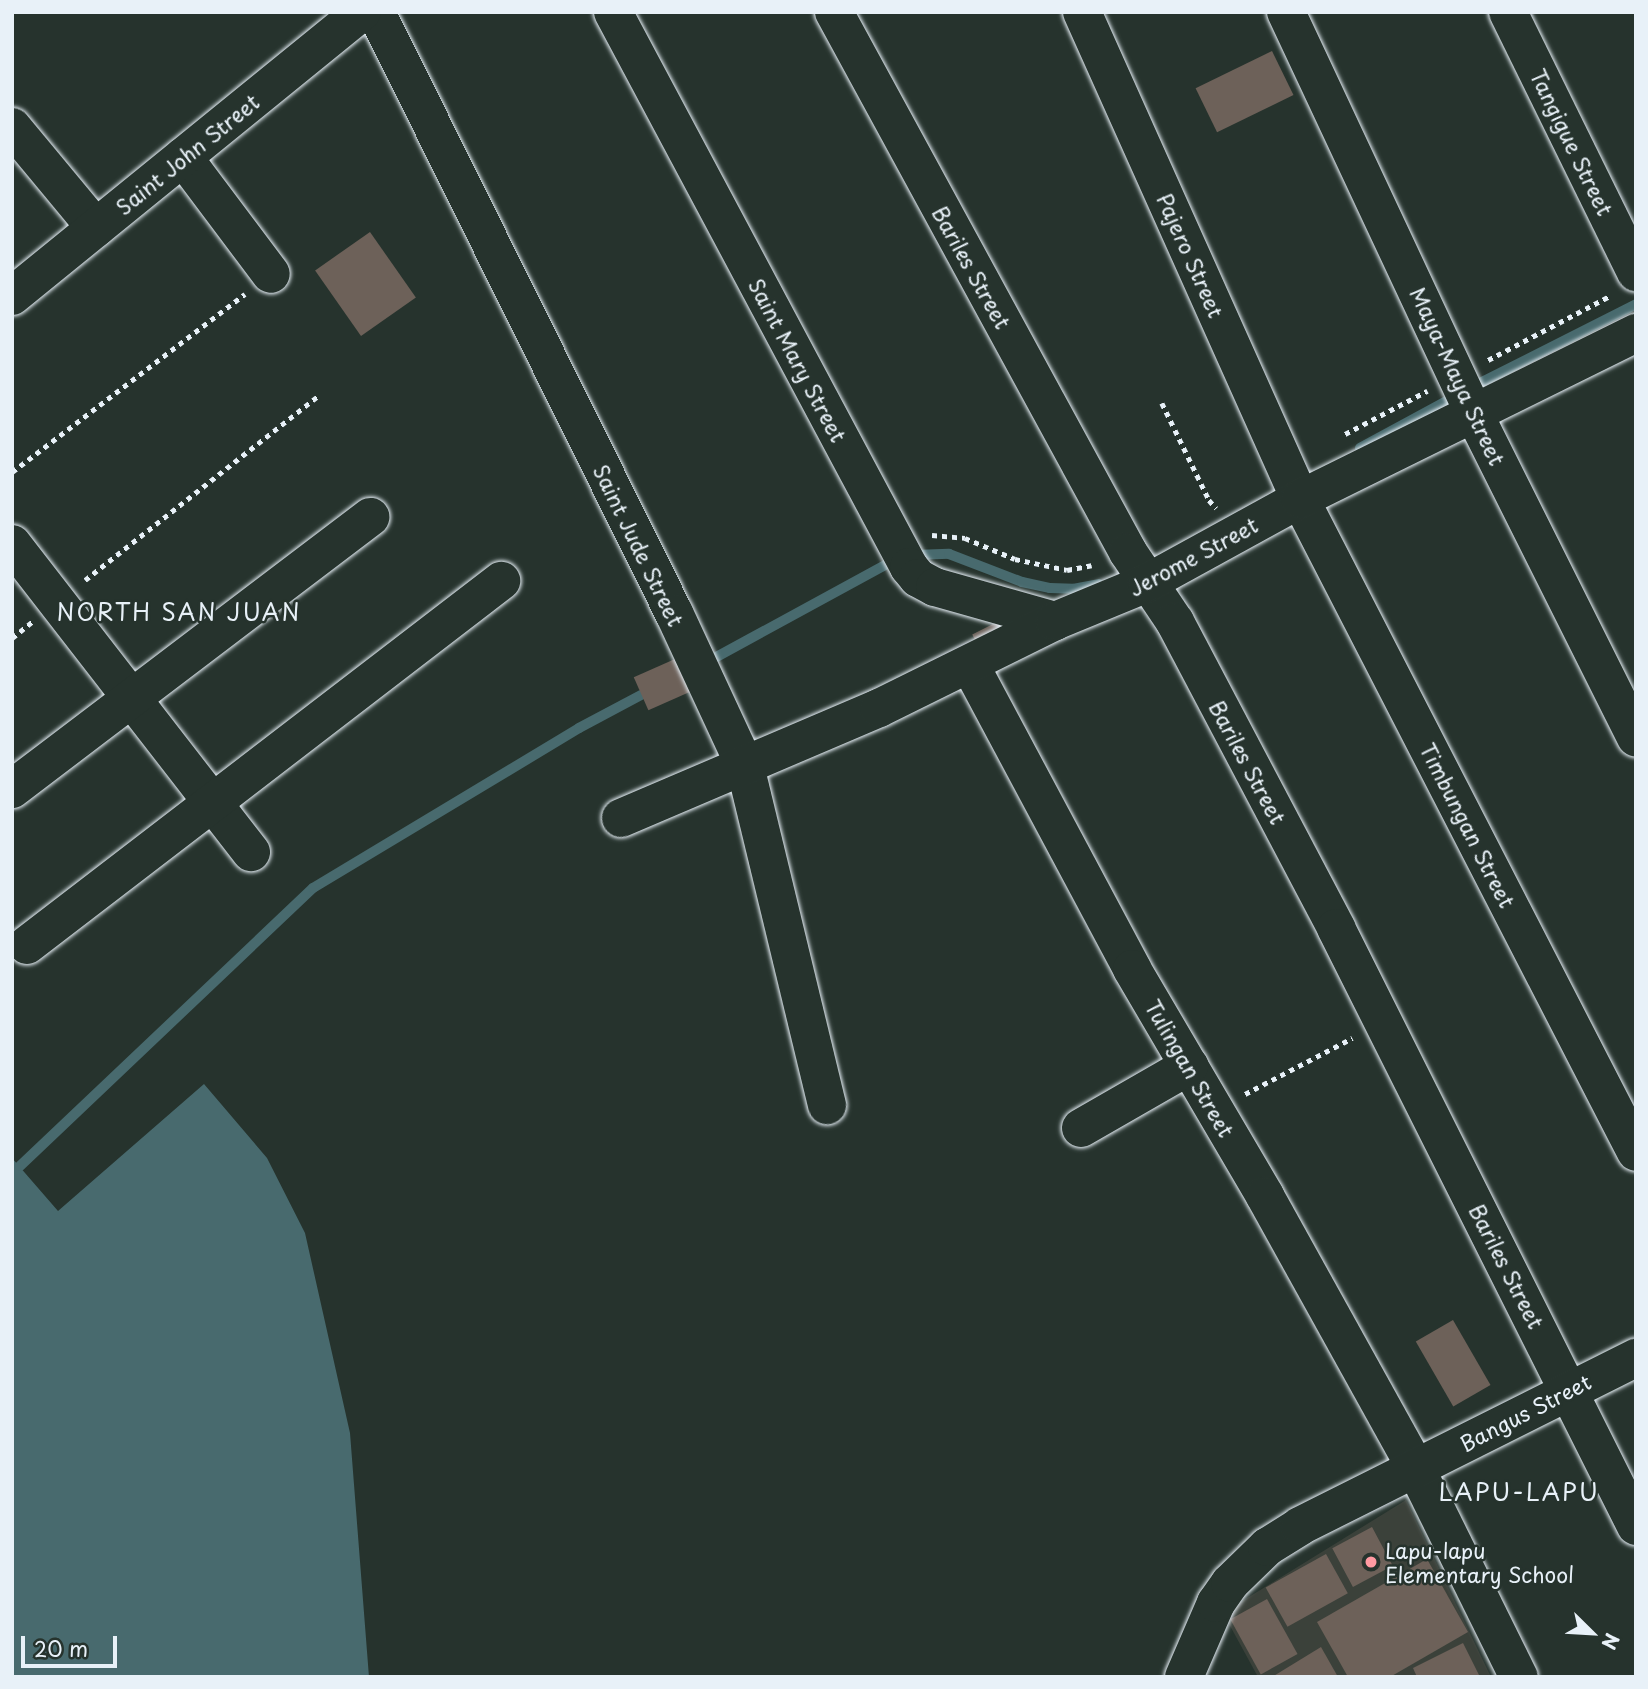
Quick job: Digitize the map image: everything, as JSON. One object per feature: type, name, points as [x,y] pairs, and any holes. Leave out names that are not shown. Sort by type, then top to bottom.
[{"type":"street","name":"Saint John Street","points":[[12,296],[362,12]]},
{"type":"street","name":"Saint Jude Street","points":[[376,12],[674,614],[745,766],[827,1105]]},
{"type":"street","name":"Saint Mary Street","points":[[614,12],[909,567],[918,578],[935,587],[1055,621]]},
{"type":"street","name":"Bariles Street","points":[[834,12],[1128,552],[1175,622],[1384,1022],[1636,1526]]},
{"type":"street","name":"Pajero Street","points":[[1082,12],[1300,499]]},
{"type":"street","name":"Maya-Maya Street","points":[[1286,12],[1474,412],[1636,737]]},
{"type":"street","name":"Tangigue Street","points":[[1508,12],[1636,272]]},
{"type":"street","points":[[12,128],[96,228]]},
{"type":"street","points":[[183,157],[271,274]]},
{"type":"street","name":"Jerome Street","points":[[621,818],[879,708],[1055,621],[1147,583],[1300,499],[1636,333]]},
{"type":"street","name":"Timbungan Street","points":[[1300,499],[1636,1152]]},
{"type":"street","points":[[12,789],[370,517]]},
{"type":"street","points":[[12,544],[251,852]]},
{"type":"street","points":[[27,945],[501,581]]},
{"type":"street","name":"Tulingan Street","points":[[970,665],[1132,969],[1214,1109],[1415,1467],[1519,1677]]},
{"type":"street","points":[[1081,1128],[1189,1066]]},
{"type":"street","name":"Bangus Street","points":[[1184,1677],[1216,1603],[1230,1583],[1267,1547],[1300,1526],[1415,1467],[1636,1358]]},
{"type":"path","points":[[12,472],[271,274]]},
{"type":"path","points":[[12,638],[318,396]]},
{"type":"path","points":[[1163,403],[1209,500],[1221,517]]},
{"type":"path","points":[[1012,567],[1015,559]]},
{"type":"path","points":[[1214,1109],[1384,1022]]},
{"type":"shaded area","name":"Lapu-lapu Elementary School","points":[[1406,1500],[1491,1677],[1258,1677],[1223,1613]]},
{"type":"water","points":[[204,1084],[267,1158],[305,1233],[350,1433],[369,1677],[12,1677],[12,1158],[58,1211]]},
{"type":"building","points":[[1272,51],[1293,95],[1217,132],[1196,88]]},
{"type":"building","points":[[370,232],[416,298],[361,336],[315,270]]},
{"type":"building","points":[[999,621],[1006,635],[980,649],[972,635]]},
{"type":"building","points":[[684,655],[699,688],[648,710],[634,677]]},
{"type":"building","points":[[1453,1320],[1490,1385],[1453,1406],[1416,1342]]},
{"type":"building","points":[[1372,1527],[1393,1566],[1353,1587],[1332,1548]]},
{"type":"building","points":[[1326,1554],[1348,1593],[1287,1627],[1266,1587]]},
{"type":"building","points":[[1427,1559],[1468,1632],[1390,1677],[1348,1677],[1317,1622]]},
{"type":"building","points":[[1267,1599],[1298,1654],[1261,1674],[1230,1619]]},
{"type":"building","points":[[1463,1643],[1480,1677],[1417,1677],[1413,1668]]},
{"type":"building","points":[[1321,1647],[1338,1677],[1272,1677]]},
{"type":"waterway","points":[[1474,386],[1636,304]]},
{"type":"waterway","points":[[1360,448],[1452,398]]},
{"type":"waterway","points":[[914,555],[949,554],[1022,582],[1050,588],[1073,589],[1099,584]]},
{"type":"waterway","points":[[709,661],[887,564]]},
{"type":"waterway","points":[[20,1166],[313,888],[579,728],[641,695]]},
{"type":"place","name":"Lapu-lapu Elementary School","points":[[1371,1562]]},
{"type":"district","name":"NORTH SAN JUAN","points":[[179,612]]},
{"type":"district","name":"LAPU-LAPU","points":[[1519,1492]]}]
